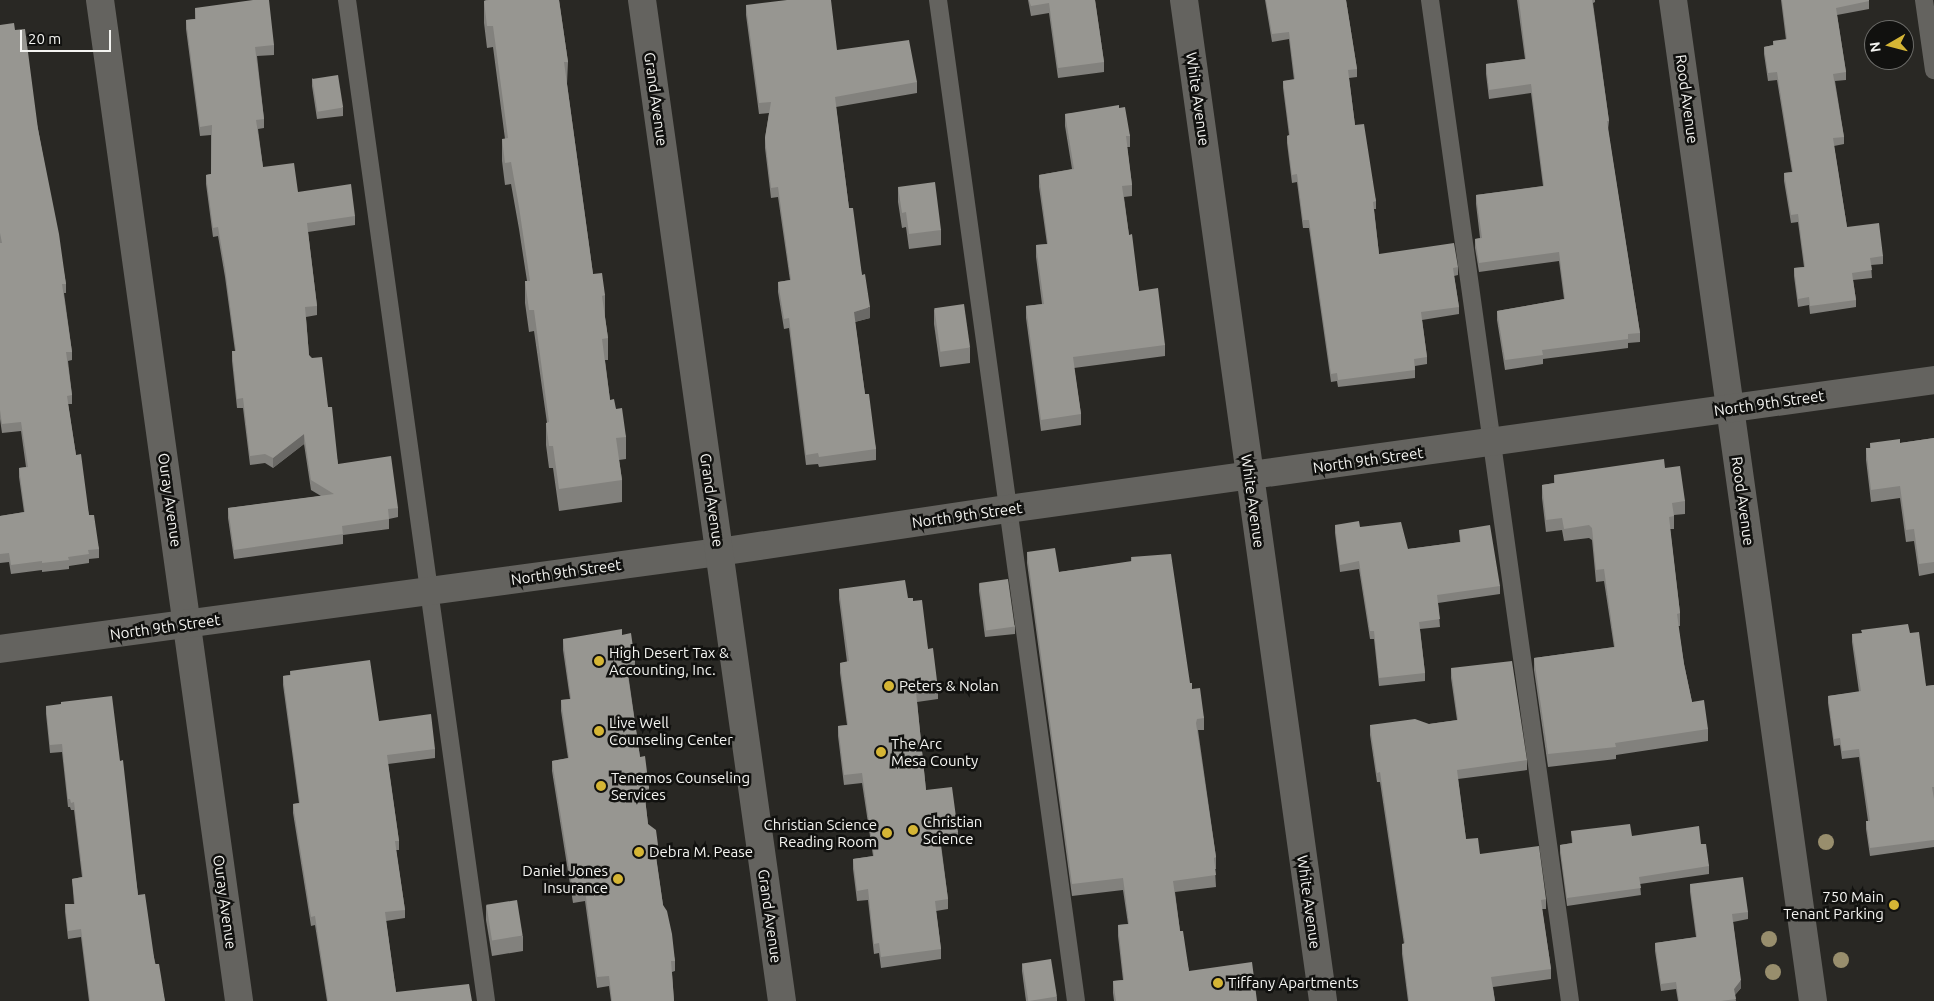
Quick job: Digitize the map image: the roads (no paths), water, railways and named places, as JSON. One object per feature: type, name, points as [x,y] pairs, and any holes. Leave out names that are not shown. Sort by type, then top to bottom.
[{"type":"street","name":"Ouray Avenue","points":[[100,0],[239,1001]]},
{"type":"street","name":"Grand Avenue","points":[[642,0],[782,1001]]},
{"type":"street","name":"White Avenue","points":[[1184,0],[1323,1001]]},
{"type":"street","name":"Rood Avenue","points":[[1673,0],[1813,1001]]},
{"type":"street","name":"North 9th Street","points":[[0,649],[719,552],[1008,509],[1250,477],[1934,380]]},
{"type":"lane","points":[[347,0],[486,1001]]},
{"type":"lane","points":[[938,0],[1076,1001]]},
{"type":"lane","points":[[1430,0],[1570,1001]]},
{"type":"lane","points":[[1924,0],[1934,70]]},
{"type":"place","name":"High Desert Tax & Accounting, Inc.","points":[[599,661]]},
{"type":"place","name":"Peters & Nolan","points":[[889,686]]},
{"type":"place","name":"Live Well Counseling Center","points":[[599,731]]},
{"type":"place","name":"The Arc Mesa County","points":[[881,752]]},
{"type":"place","name":"Tenemos Counseling Services","points":[[601,786]]},
{"type":"place","name":"Christian Science","points":[[913,830]]},
{"type":"place","name":"Christian Science Reading Room","points":[[887,833]]},
{"type":"place","name":"Debra M. Pease","points":[[639,852]]},
{"type":"place","name":"Daniel Jones Insurance","points":[[618,879]]},
{"type":"place","name":"750 Main Tenant Parking","points":[[1894,905]]},
{"type":"place","name":"Tiffany Apartments","points":[[1218,983]]}]
